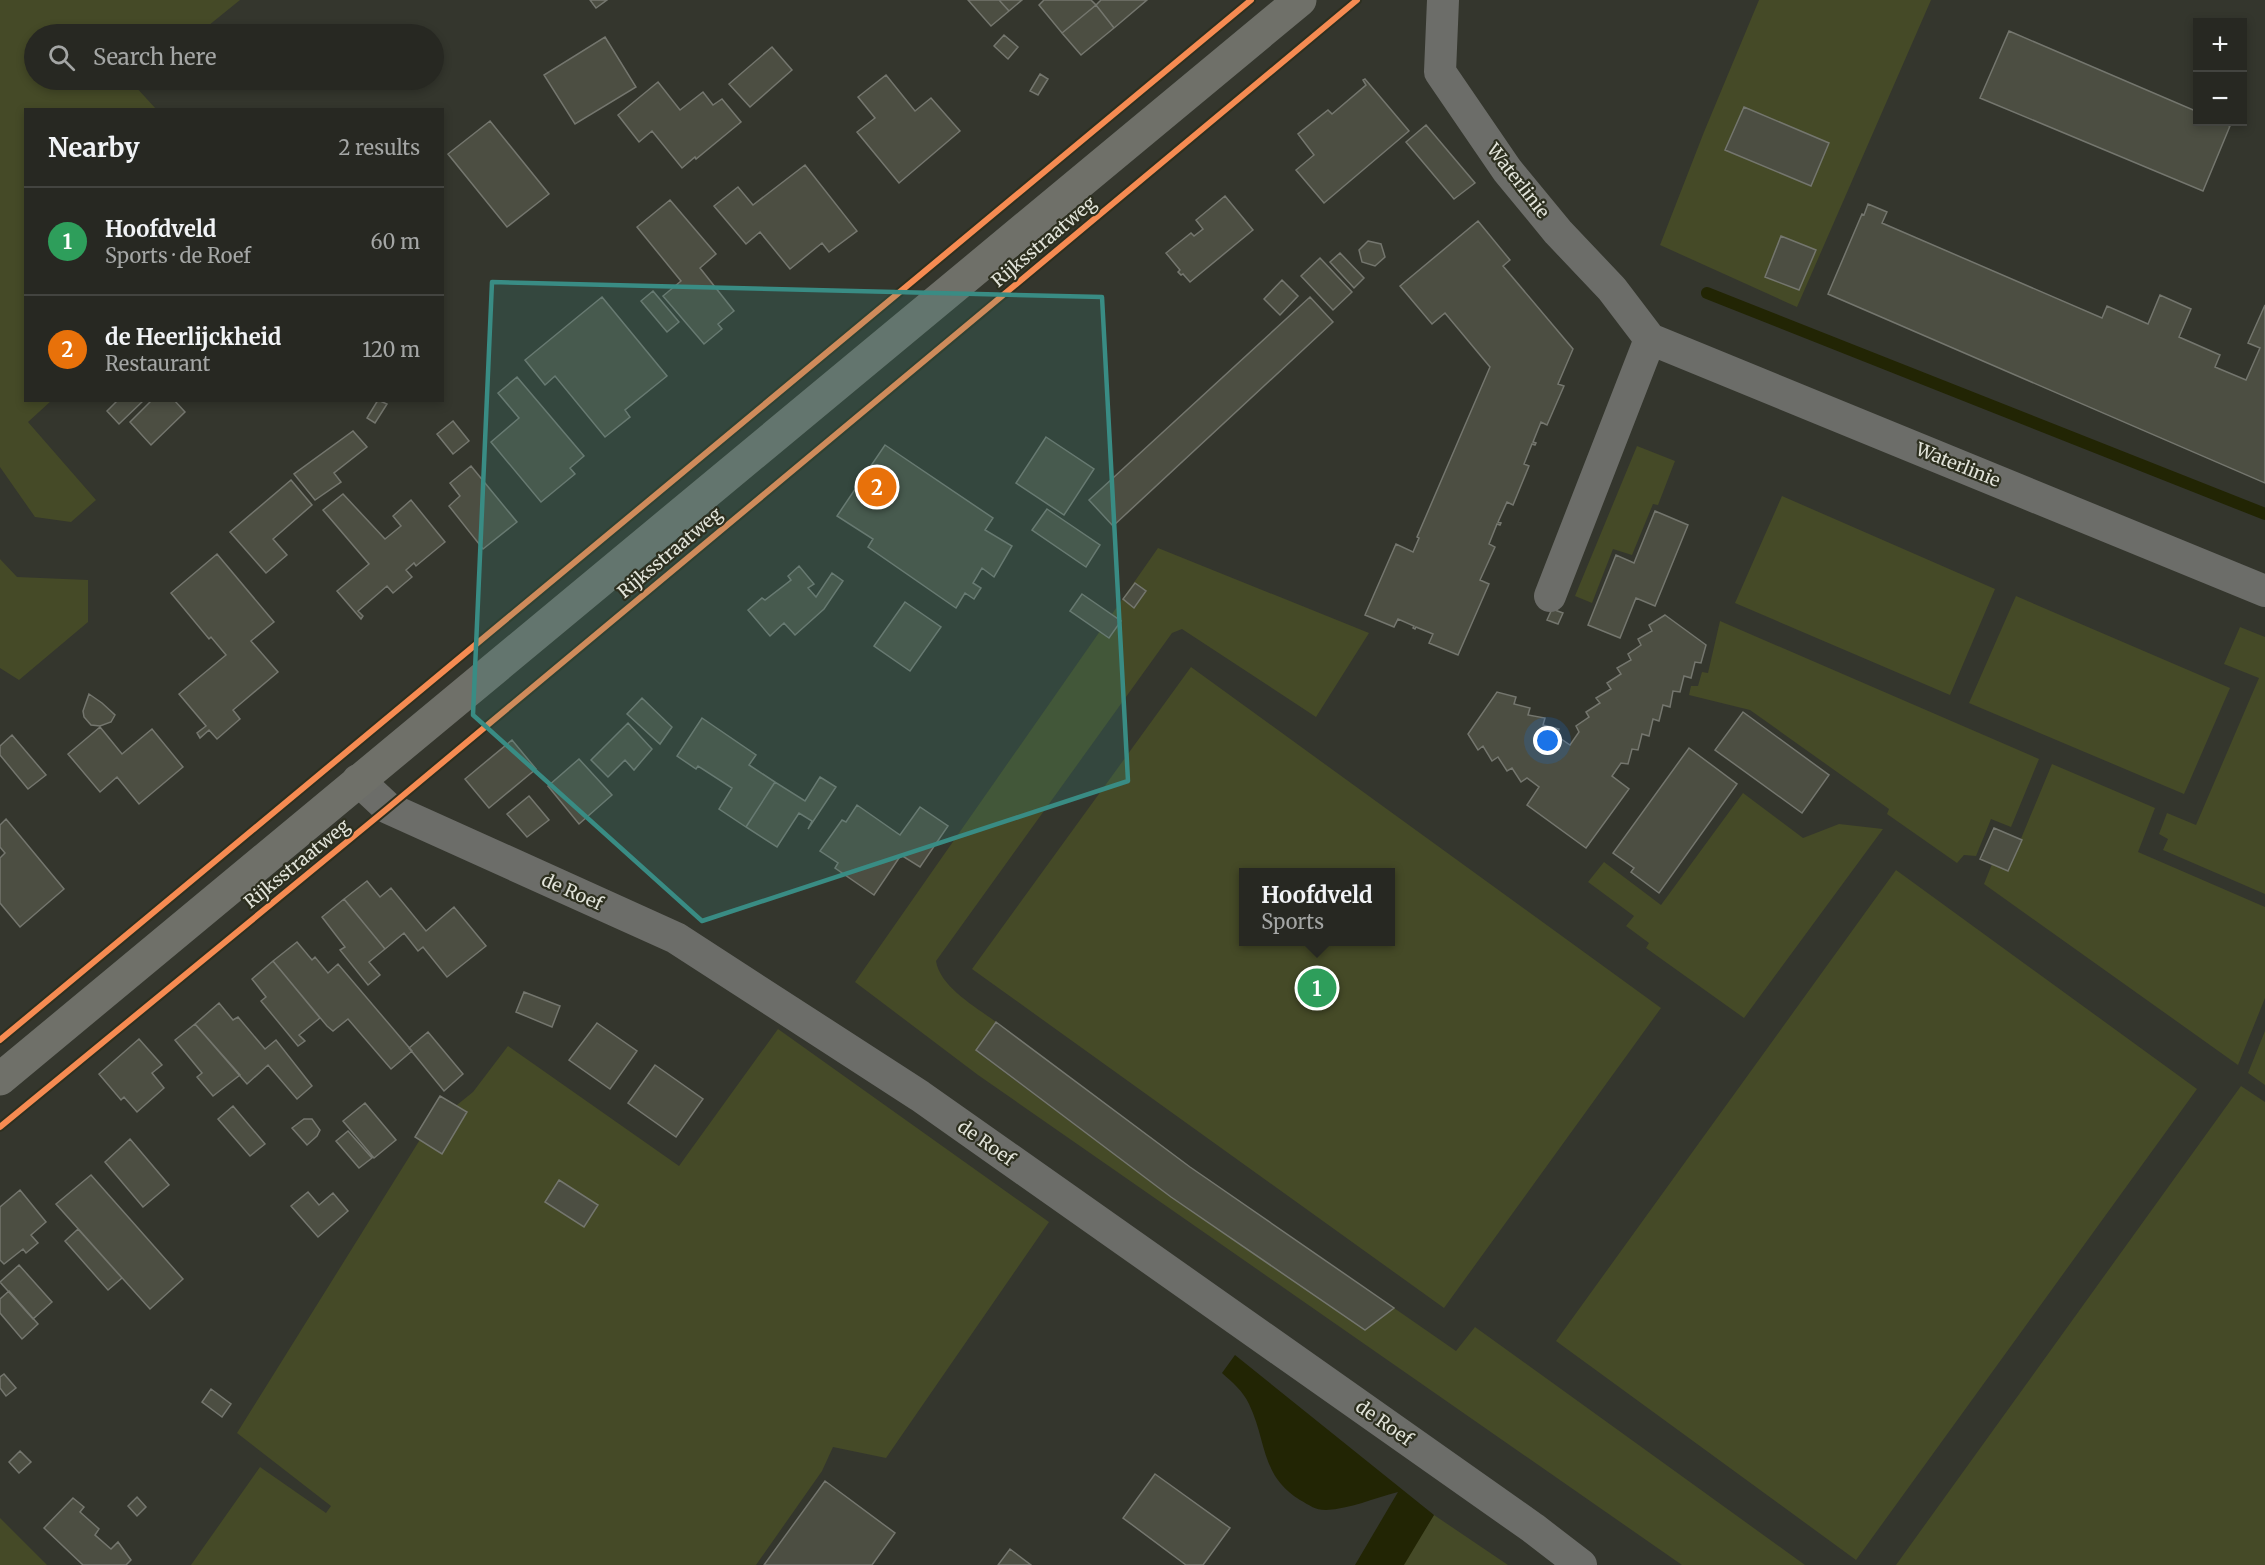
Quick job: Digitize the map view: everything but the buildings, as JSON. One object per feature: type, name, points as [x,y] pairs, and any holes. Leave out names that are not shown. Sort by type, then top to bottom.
[{"type":"street","name":"Rijksstraatweg","points":[[0,1079],[1300,0]]},
{"type":"street","name":"Waterlinie","points":[[1443,0],[1440,72],[1507,170],[1558,232],[1612,289],[1650,339],[2265,591]]},
{"type":"street","points":[[1550,596],[1650,339]]},
{"type":"street","name":"de Roef","points":[[358,780],[388,808],[676,938],[920,1096],[1533,1528],[1581,1565]]},
{"type":"highlighted area","points":[[492,282],[1102,297],[1128,781],[702,921],[473,715]]},
{"type":"shaded area","points":[[0,0],[240,0],[210,24],[24,24],[24,90],[139,90],[155,108],[24,108],[24,402],[50,402],[28,422],[96,500],[71,522],[35,517],[0,467]]},
{"type":"shaded area","points":[[1759,0],[1931,0],[1797,307],[1660,245]]},
{"type":"shaded area","points":[[1637,446],[1675,461],[1658,505],[1653,504],[1632,555],[1613,549],[1592,603],[1575,596]]},
{"type":"shaded area","points":[[1782,496],[1995,589],[1950,695],[1735,603]]},
{"type":"shaded area","points":[[1158,548],[1369,633],[1316,717],[1182,629],[1172,633],[936,961],[951,988],[996,1022],[976,1051],[1171,1197],[1365,1330],[1394,1308],[1456,1351],[1475,1327],[1805,1565],[1682,1565],[978,1075],[855,982]]},
{"type":"shaded area","points":[[0,559],[17,577],[88,580],[88,622],[19,680],[0,668]]},
{"type":"shaded area","points":[[2016,596],[2230,688],[2184,794],[1969,703]]},
{"type":"shaded area","points":[[1720,621],[2039,759],[2011,827],[1991,819],[1976,856],[1964,855],[1957,863],[1887,814],[1889,809],[1750,710],[1689,695],[1691,686],[1698,686],[1702,672],[1708,673]]},
{"type":"shaded area","points":[[2240,627],[2265,637],[2265,894],[2163,850],[2168,839],[2159,834],[2167,813],[2196,825],[2259,678],[2224,664]]},
{"type":"shaded area","points":[[1191,667],[1661,1008],[1444,1308],[972,969]]},
{"type":"shaded area","points":[[2052,764],[2155,808],[2138,852],[2265,907],[2265,998],[2238,1065],[1984,884],[1992,864],[2008,870]]},
{"type":"shaded area","points":[[1743,793],[1803,838],[1839,824],[1883,829],[1744,1018],[1646,948],[1649,943],[1626,926],[1634,916],[1588,882],[1604,862],[1661,905]]},
{"type":"shaded area","points":[[1896,870],[2197,1089],[1856,1560],[1556,1341]]},
{"type":"shaded area","points":[[778,1029],[1049,1222],[886,1458],[833,1447],[822,1471],[756,1565],[191,1565],[260,1467],[326,1513],[331,1506],[237,1433],[426,1130],[473,1092],[508,1046],[679,1166]]},
{"type":"shaded area","points":[[2265,1031],[2265,1085],[2248,1073]]},
{"type":"shaded area","points":[[2241,1086],[2265,1102],[2265,1565],[1896,1565]]},
{"type":"shaded area","points":[[1235,1355],[1434,1515],[1404,1565],[1355,1565],[1398,1492],[1344,1508],[1322,1510],[1300,1500],[1278,1480],[1266,1456],[1247,1399],[1222,1373]]},
{"type":"shaded area","points":[[1434,1515],[1508,1565],[1402,1565]]},
{"type":"shaded area","points":[[0,1518],[47,1565],[0,1565]]},
{"type":"waterway","points":[[1707,293],[2265,514]]},
{"type":"cycle path","points":[[0,1040],[1251,0]]},
{"type":"cycle path","points":[[0,1127],[388,808],[1357,0]]},
{"type":"place","name":"de Heerlijckheid","points":[[877,487]]},
{"type":"place","name":"Hoofdveld","points":[[1317,988]]}]
